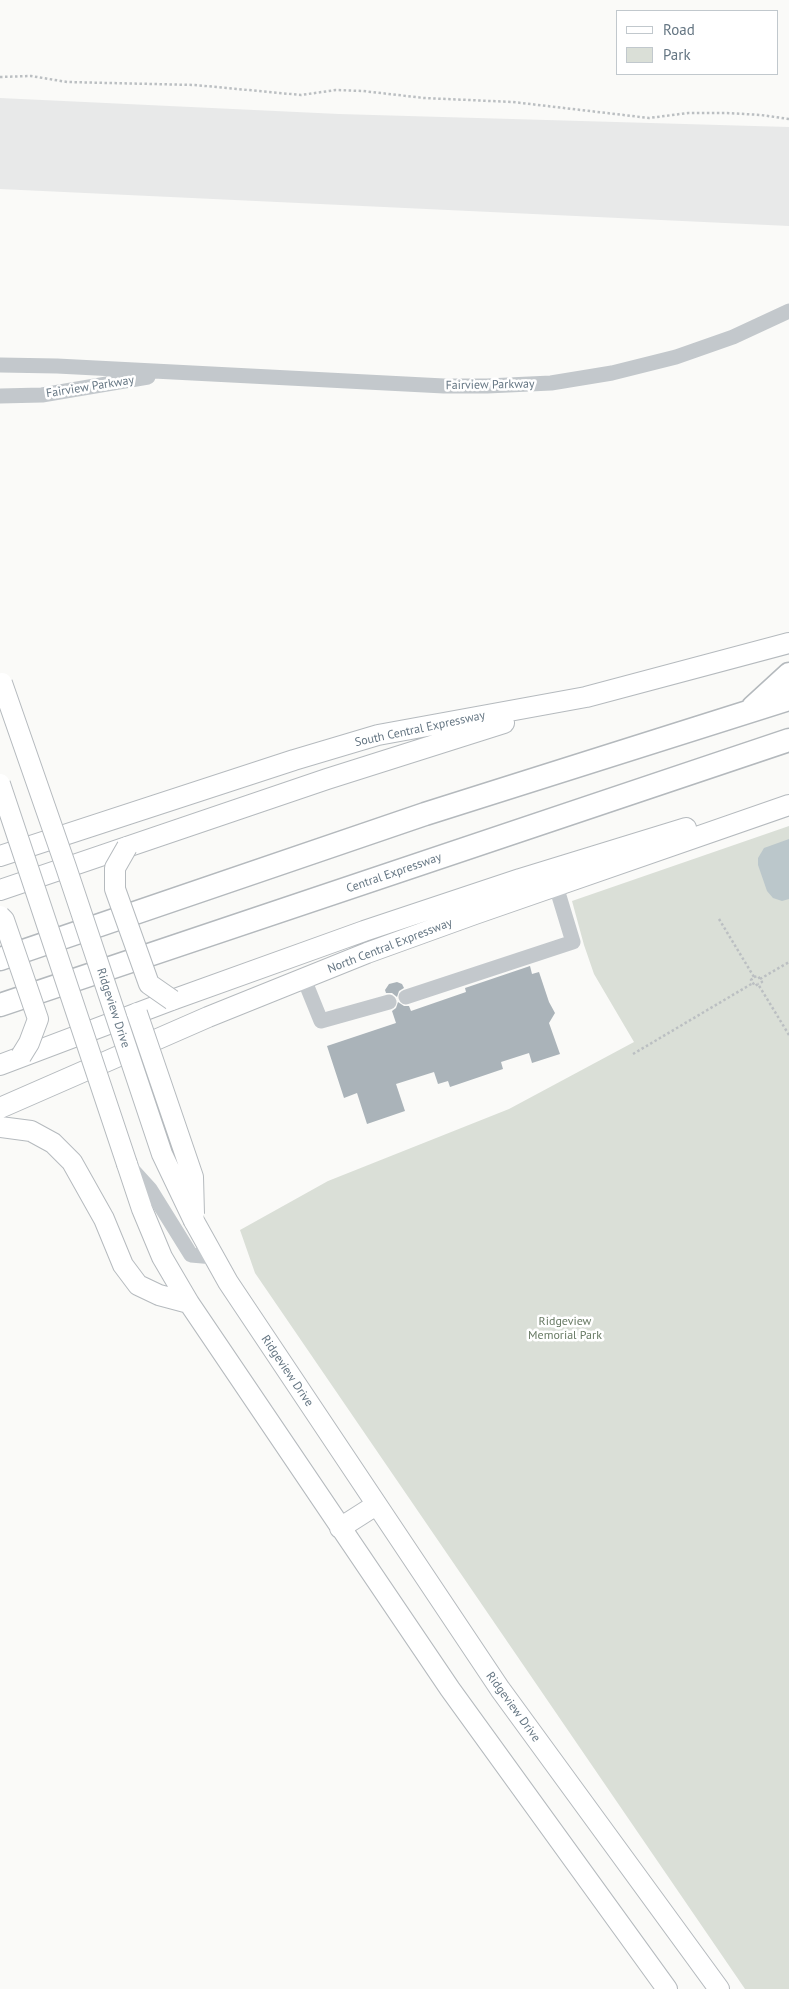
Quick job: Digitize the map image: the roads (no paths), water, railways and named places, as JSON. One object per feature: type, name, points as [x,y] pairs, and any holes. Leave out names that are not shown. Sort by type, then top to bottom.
[{"type":"highway","points":[[747,712],[789,674]]},
{"type":"highway","points":[[0,959],[426,814],[789,698]]},
{"type":"highway","name":"Central Expressway","points":[[0,1005],[789,740]]},
{"type":"main road","name":"South Central Expressway","points":[[0,856],[275,766],[378,735],[586,697],[789,642]]},
{"type":"main road","name":"Ridgeview Drive","points":[[1,680],[162,1154],[194,1221],[233,1290],[500,1689],[719,1989]]},
{"type":"main road","points":[[0,890],[327,779],[586,697]]},
{"type":"main road","points":[[0,784],[33,878],[142,1209],[162,1256],[188,1303],[450,1689],[667,1989]]},
{"type":"main road","points":[[0,1065],[172,1000],[364,931],[520,879],[722,817],[789,805]]},
{"type":"main road","name":"North Central Expressway","points":[[0,1108],[208,1017],[412,937],[789,805]]},
{"type":"main road","points":[[128,847],[115,868],[115,889],[148,984],[172,1000]]},
{"type":"main road","points":[[0,916],[4,920],[38,1019],[29,1043],[21,1056]]},
{"type":"main road","points":[[137,1013],[193,1177],[194,1221]]},
{"type":"main road","points":[[0,1127],[31,1131],[53,1143],[72,1162],[104,1218],[123,1265],[138,1285],[159,1295],[188,1303]]},
{"type":"main road","points":[[340,1528],[376,1505]]},
{"type":"street","name":"Fairview Parkway","points":[[0,365],[180,372],[444,386],[551,383],[612,372],[676,356],[733,337],[789,311]]},
{"type":"street","name":"Fairview Parkway","points":[[0,396],[42,395],[180,372]]},
{"type":"street","points":[[406,996],[573,942],[556,886]]},
{"type":"street","points":[[304,979],[321,1021],[390,1002]]},
{"type":"street","points":[[127,1164],[150,1189],[191,1255],[214,1257]]},
{"type":"park label","name":"Ridgeview Memorial Park","points":[[565,1329]]}]
